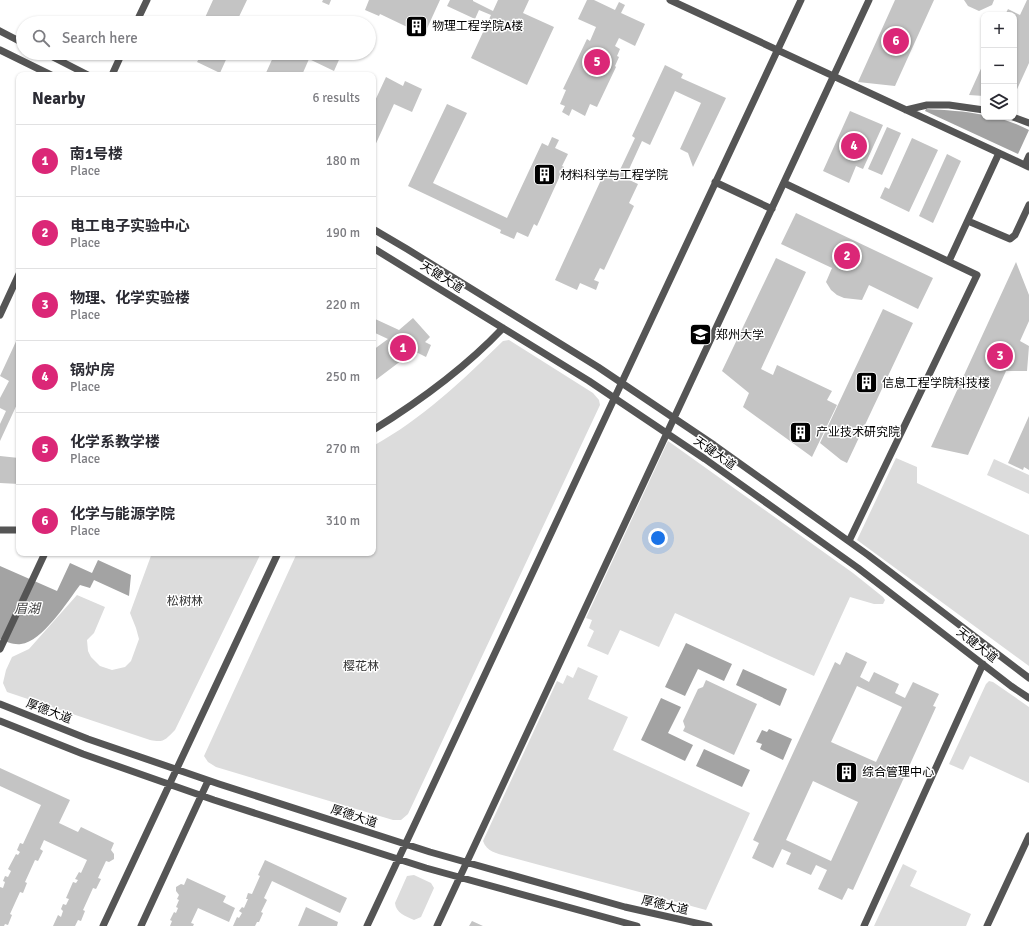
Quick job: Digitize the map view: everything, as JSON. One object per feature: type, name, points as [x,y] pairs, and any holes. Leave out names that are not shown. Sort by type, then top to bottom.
[{"type":"lane","points":[[139,16],[146,0]]},
{"type":"lane","points":[[670,0],[1027,166],[1029,156]]},
{"type":"lane","points":[[367,926],[800,0]]},
{"type":"lane","points":[[437,926],[869,0]]},
{"type":"lane","points":[[0,32],[16,40]]},
{"type":"lane","points":[[0,50],[16,58]]},
{"type":"lane","points":[[21,60],[46,72]]},
{"type":"lane","points":[[59,60],[82,72]]},
{"type":"lane","points":[[113,72],[119,60]]},
{"type":"lane","points":[[905,110],[927,105],[949,105],[981,110]]},
{"type":"lane","points":[[1017,118],[1029,123]]},
{"type":"lane","points":[[949,261],[999,153]]},
{"type":"lane","points":[[715,182],[772,209]]},
{"type":"lane","points":[[784,183],[977,275],[849,541]]},
{"type":"lane","points":[[968,221],[1010,239],[1015,235],[1029,205]]},
{"type":"lane","name":"天健大道","points":[[376,232],[474,290],[621,383],[714,445],[849,541],[1029,678]]},
{"type":"lane","name":"天健大道","points":[[376,250],[504,328],[667,433],[858,568],[1011,686],[1029,698]]},
{"type":"lane","points":[[0,315],[16,280]]},
{"type":"lane","points":[[376,428],[417,402],[444,382],[504,328]]},
{"type":"lane","points":[[0,530],[16,530]]},
{"type":"lane","points":[[0,649],[44,556]]},
{"type":"lane","points":[[103,926],[277,556]]},
{"type":"lane","points":[[864,926],[983,664]]},
{"type":"lane","name":"厚德大道","points":[[0,704],[88,739],[208,781],[405,844],[625,907],[709,926]]},
{"type":"lane","points":[[0,721],[83,754],[201,795],[398,859],[615,923],[637,926]]},
{"type":"lane","points":[[141,926],[208,781]]},
{"type":"lane","points":[[987,926],[1029,836]]},
{"type":"green space","name":"樱花林","points":[[509,340],[593,393],[599,400],[600,405],[408,814],[401,820],[393,820],[216,767],[208,762],[204,756],[296,556],[376,556],[376,444],[408,424],[425,411],[473,370],[503,341]]},
{"type":"green space","points":[[668,441],[853,573],[885,600],[883,604],[874,604],[850,597],[814,676],[675,613],[659,647],[620,630],[608,655],[587,646],[594,631],[589,628],[592,620],[586,618]]},
{"type":"green space","points":[[896,458],[917,467],[917,483],[1029,535],[1029,666],[857,540]]},
{"type":"green space","points":[[994,459],[1029,475],[1029,494],[987,475]]},
{"type":"green space","name":"松树林","points":[[151,556],[260,556],[175,730],[164,740],[150,740],[7,692],[3,683],[6,670],[12,657],[29,649],[77,595],[105,607],[94,633],[87,640],[88,651],[91,657],[100,666],[112,670],[125,667],[131,661],[139,639],[130,613]]},
{"type":"green space","points":[[578,667],[598,676],[588,699],[628,717],[613,750],[750,813],[706,910],[492,852],[485,845],[483,841],[557,681],[563,684],[567,675],[573,678]]},
{"type":"green space","points":[[989,681],[993,682],[1029,707],[1029,783],[970,756],[963,770],[949,764],[986,684]]},
{"type":"green space","points":[[903,864],[917,871],[910,886],[971,914],[966,926],[874,926]]},
{"type":"green space","points":[[414,875],[431,883],[434,888],[421,917],[414,920],[399,912],[395,903],[407,876]]},
{"type":"water","points":[[926,109],[981,115],[981,120],[1003,120],[1029,130],[1018,154],[925,111]]},
{"type":"water","name":"眉湖","points":[[98,560],[131,575],[129,596],[94,580],[90,588],[80,585],[46,629],[29,642],[16,644],[0,639],[0,566],[57,591],[70,563],[92,573]]},
{"type":"water","points":[[686,643],[732,664],[724,681],[698,669],[685,696],[665,687]]},
{"type":"water","points":[[743,669],[787,689],[780,706],[736,685]]},
{"type":"water","points":[[661,698],[681,707],[668,733],[693,745],[685,761],[641,740]]},
{"type":"water","points":[[769,729],[792,739],[783,760],[760,749],[762,744],[756,742],[762,730],[767,732]]},
{"type":"water","points":[[704,749],[750,770],[742,787],[696,766]]},
{"type":"building","points":[[213,0],[247,0],[239,16],[206,16]]},
{"type":"building","points":[[323,0],[331,0],[329,5],[322,2]]},
{"type":"building","name":"物理工程学院A楼","points":[[369,0],[440,0],[424,35],[380,14],[379,16],[365,10]]},
{"type":"building","points":[[450,0],[473,0],[493,11],[498,0],[529,0],[523,13],[554,27],[527,85],[471,58],[491,15],[479,10],[475,19],[447,6]]},
{"type":"building","points":[[587,0],[594,0],[615,10],[619,2],[625,5],[621,13],[645,24],[635,46],[619,38],[615,46],[620,49],[617,56],[619,57],[615,66],[616,67],[597,107],[590,104],[585,116],[572,109],[569,116],[562,112],[565,106],[560,104],[566,90],[563,89],[587,39],[590,41],[596,27],[578,19]]},
{"type":"building","points":[[895,0],[934,0],[895,86],[858,82]]},
{"type":"building","points":[[964,0],[994,0],[992,5],[979,11],[968,6]]},
{"type":"building","points":[[1027,0],[1029,0],[1029,63],[1017,89],[1017,14],[1020,15]]},
{"type":"building","points":[[1008,9],[1014,12],[1006,12]]},
{"type":"building","points":[[198,60],[226,60],[220,72],[197,62]]},
{"type":"building","points":[[272,60],[309,60],[303,72],[266,72]]},
{"type":"building","points":[[311,60],[339,60],[334,71]]},
{"type":"building","points":[[665,65],[683,74],[681,78],[726,98],[693,167],[688,153],[680,149],[701,103],[675,91],[650,145],[642,141],[625,178],[638,184],[629,203],[634,206],[604,270],[600,268],[594,280],[599,282],[596,290],[580,283],[577,290],[555,280],[606,169],[618,174],[635,138],[632,136]]},
{"type":"building","points":[[981,69],[981,96],[969,95]]},
{"type":"building","points":[[386,77],[403,86],[405,81],[422,89],[412,112],[394,104],[376,143],[376,99]]},
{"type":"building","name":"材料科学与工程学院","points":[[447,104],[467,113],[433,183],[507,218],[542,143],[548,146],[552,137],[559,140],[555,148],[568,154],[562,166],[564,167],[537,226],[534,224],[528,237],[517,232],[514,239],[500,233],[501,230],[408,186]]},
{"type":"building","points":[[850,111],[883,125],[863,169],[856,166],[849,183],[823,171]]},
{"type":"building","points":[[887,127],[901,133],[882,175],[868,169]]},
{"type":"building","points":[[912,138],[938,150],[909,212],[880,198],[885,187],[889,189]]},
{"type":"building","points":[[947,154],[961,161],[933,223],[919,216]]},
{"type":"building","points":[[796,213],[933,278],[918,309],[869,285],[862,300],[844,298],[837,295],[831,290],[826,282],[832,268],[781,244]]},
{"type":"building","points":[[776,258],[806,272],[761,369],[773,375],[777,365],[832,391],[827,400],[837,405],[812,457],[743,407],[749,393],[722,371]]},
{"type":"building","points":[[1016,262],[1029,295],[1029,321],[1020,341],[1029,346],[1027,371],[1006,371],[968,455],[931,447]]},
{"type":"building","name":"信息工程学院科技楼","points":[[883,309],[913,323],[847,463],[820,443]]},
{"type":"building","points":[[413,318],[430,337],[425,342],[431,345],[426,357],[414,351],[376,380],[376,348],[388,339],[376,333],[376,319],[399,330]]},
{"type":"building","points":[[16,341],[16,406],[0,441],[0,424],[6,411],[0,408],[0,398],[9,381],[0,376]]},
{"type":"building","points":[[1029,416],[1029,470],[1024,467],[1023,470],[1008,463]]},
{"type":"building","points":[[0,456],[16,458],[16,484],[0,483]]},
{"type":"building","name":"综合管理中心","points":[[846,652],[867,662],[860,677],[869,682],[874,672],[899,684],[895,693],[905,698],[913,682],[939,694],[933,706],[936,707],[853,890],[848,888],[842,900],[818,889],[827,870],[816,865],[811,875],[786,864],[791,853],[782,849],[773,868],[752,858],[759,843],[753,840],[835,662],[840,665]],"holes":[[[857,686],[902,707],[876,762],[831,742]],[[813,781],[858,802],[831,861],[786,840]]]},
{"type":"building","points":[[706,680],[757,704],[734,755],[683,731],[685,727],[683,721],[698,689],[703,687]]},
{"type":"building","points":[[0,768],[70,800],[59,823],[78,832],[81,827],[114,843],[111,850],[114,854],[114,859],[109,862],[106,861],[98,878],[101,879],[96,889],[93,888],[83,910],[85,911],[81,921],[78,920],[75,926],[53,926],[58,915],[61,917],[63,911],[61,909],[63,904],[66,905],[69,899],[66,898],[73,882],[76,883],[78,880],[75,879],[79,872],[81,873],[87,860],[44,840],[40,849],[43,851],[38,861],[35,860],[25,882],[27,883],[23,893],[20,892],[10,914],[12,915],[8,925],[5,924],[4,926],[0,926],[0,887],[3,888],[5,876],[8,877],[11,871],[8,869],[16,854],[18,855],[20,852],[17,850],[20,843],[23,844],[41,805],[0,786]]},
{"type":"building","points":[[265,860],[347,898],[340,913],[272,881],[264,898],[267,900],[261,912],[263,913],[259,922],[257,922],[255,926],[233,926],[237,917],[239,918],[242,913],[239,911],[242,907],[244,908],[248,899],[246,899],[248,893],[252,894]]},
{"type":"building","points":[[187,878],[226,896],[223,902],[235,908],[229,922],[198,908],[191,923],[194,924],[193,926],[170,926],[172,921],[170,920],[178,908],[176,907],[179,900],[177,899],[179,895],[176,891],[176,887],[181,884],[184,885]]},
{"type":"building","points":[[306,907],[338,922],[337,926],[298,926]]},
{"type":"building","points":[[472,921],[483,926],[469,926]]},
{"type":"place","name":"物理工程学院A楼","points":[[416,26]]},
{"type":"place","name":"化学与能源学院","points":[[896,41]]},
{"type":"place","name":"化学系教学楼","points":[[597,62]]},
{"type":"place","name":"锅炉房","points":[[854,146]]},
{"type":"place","name":"材料科学与工程学院","points":[[544,175]]},
{"type":"place","name":"电工电子实验中心","points":[[847,256]]},
{"type":"place","name":"郑州大学","points":[[701,335]]},
{"type":"place","name":"南1号楼","points":[[403,348]]},
{"type":"place","name":"物理、化学实验楼","points":[[1000,356]]},
{"type":"place","name":"信息工程学院科技楼","points":[[867,383]]},
{"type":"place","name":"产业技术研究院","points":[[801,432]]},
{"type":"place","name":"综合管理中心","points":[[846,772]]}]
